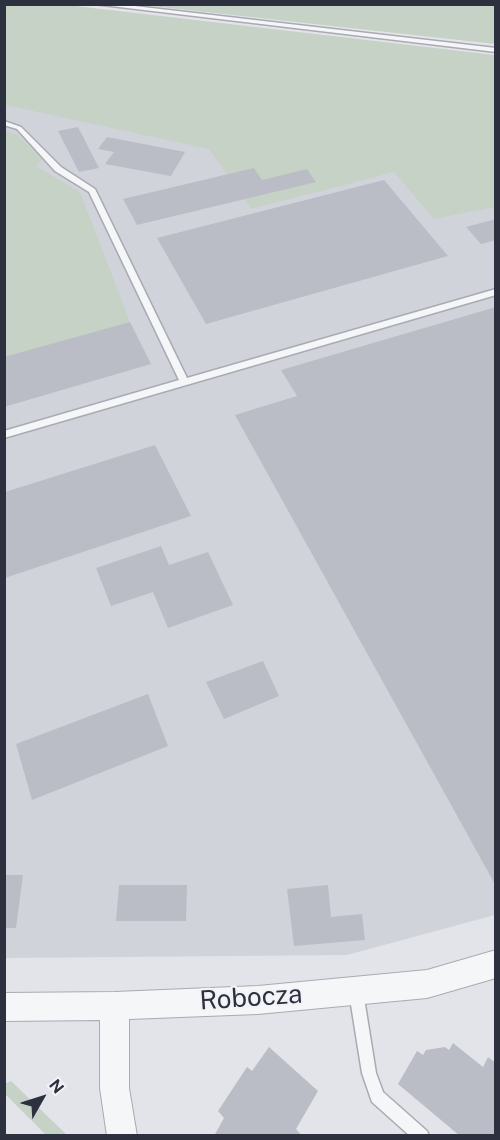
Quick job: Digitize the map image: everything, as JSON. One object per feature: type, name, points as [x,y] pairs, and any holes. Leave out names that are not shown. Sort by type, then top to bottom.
[{"type":"street","name":"Robocza","points":[[4,1007],[115,1006],[258,1000],[427,984],[495,964]]},
{"type":"street","points":[[115,1006],[116,1113],[122,1136]]},
{"type":"lane","points":[[97,4],[495,50]]},
{"type":"lane","points":[[4,123],[19,128],[57,169],[92,191],[184,382]]},
{"type":"lane","points":[[4,435],[495,292]]},
{"type":"lane","points":[[356,989],[369,1073],[378,1097],[422,1136]]},
{"type":"shaded area","points":[[4,5],[495,64],[495,915],[347,955],[5,958]]},
{"type":"green space","points":[[5,5],[67,5],[495,55],[495,207],[434,219],[394,172],[251,209],[209,149],[5,105]]},
{"type":"green space","points":[[142,5],[495,5],[495,44]]},
{"type":"green space","points":[[5,130],[18,135],[42,159],[36,166],[80,192],[130,322],[5,357]]},
{"type":"green space","points":[[11,1081],[67,1135],[46,1135],[5,1094],[5,1084]]},
{"type":"building","points":[[78,127],[99,168],[79,172],[58,131]]},
{"type":"building","points":[[107,137],[185,152],[171,176],[105,164],[114,152],[98,149]]},
{"type":"building","points":[[254,168],[262,180],[307,169],[316,182],[137,225],[123,199]]},
{"type":"building","points":[[384,180],[448,256],[206,324],[157,238]]},
{"type":"building","points":[[496,219],[496,240],[481,244],[466,227]]},
{"type":"building","points":[[496,307],[496,886],[235,415],[297,396],[281,370]]},
{"type":"building","points":[[130,322],[151,364],[4,407],[4,357]]},
{"type":"building","points":[[155,445],[191,516],[5,578],[5,492]]},
{"type":"building","points":[[161,546],[169,565],[208,552],[233,605],[168,628],[153,592],[111,606],[96,568]]},
{"type":"building","points":[[263,661],[279,696],[224,719],[206,682]]},
{"type":"building","points":[[148,694],[168,746],[32,800],[16,744]]},
{"type":"building","points":[[4,875],[23,875],[16,928],[4,928]]},
{"type":"building","points":[[119,885],[187,885],[186,921],[116,921]]},
{"type":"building","points":[[328,885],[331,917],[362,914],[365,940],[294,946],[287,889]]},
{"type":"building","points":[[453,1043],[483,1067],[488,1057],[496,1063],[496,1136],[460,1136],[398,1084],[417,1051],[423,1055],[426,1050],[445,1047],[449,1050]]},
{"type":"building","points":[[269,1047],[318,1091],[296,1129],[302,1136],[214,1136],[224,1118],[218,1111],[247,1067],[252,1071]]}]
